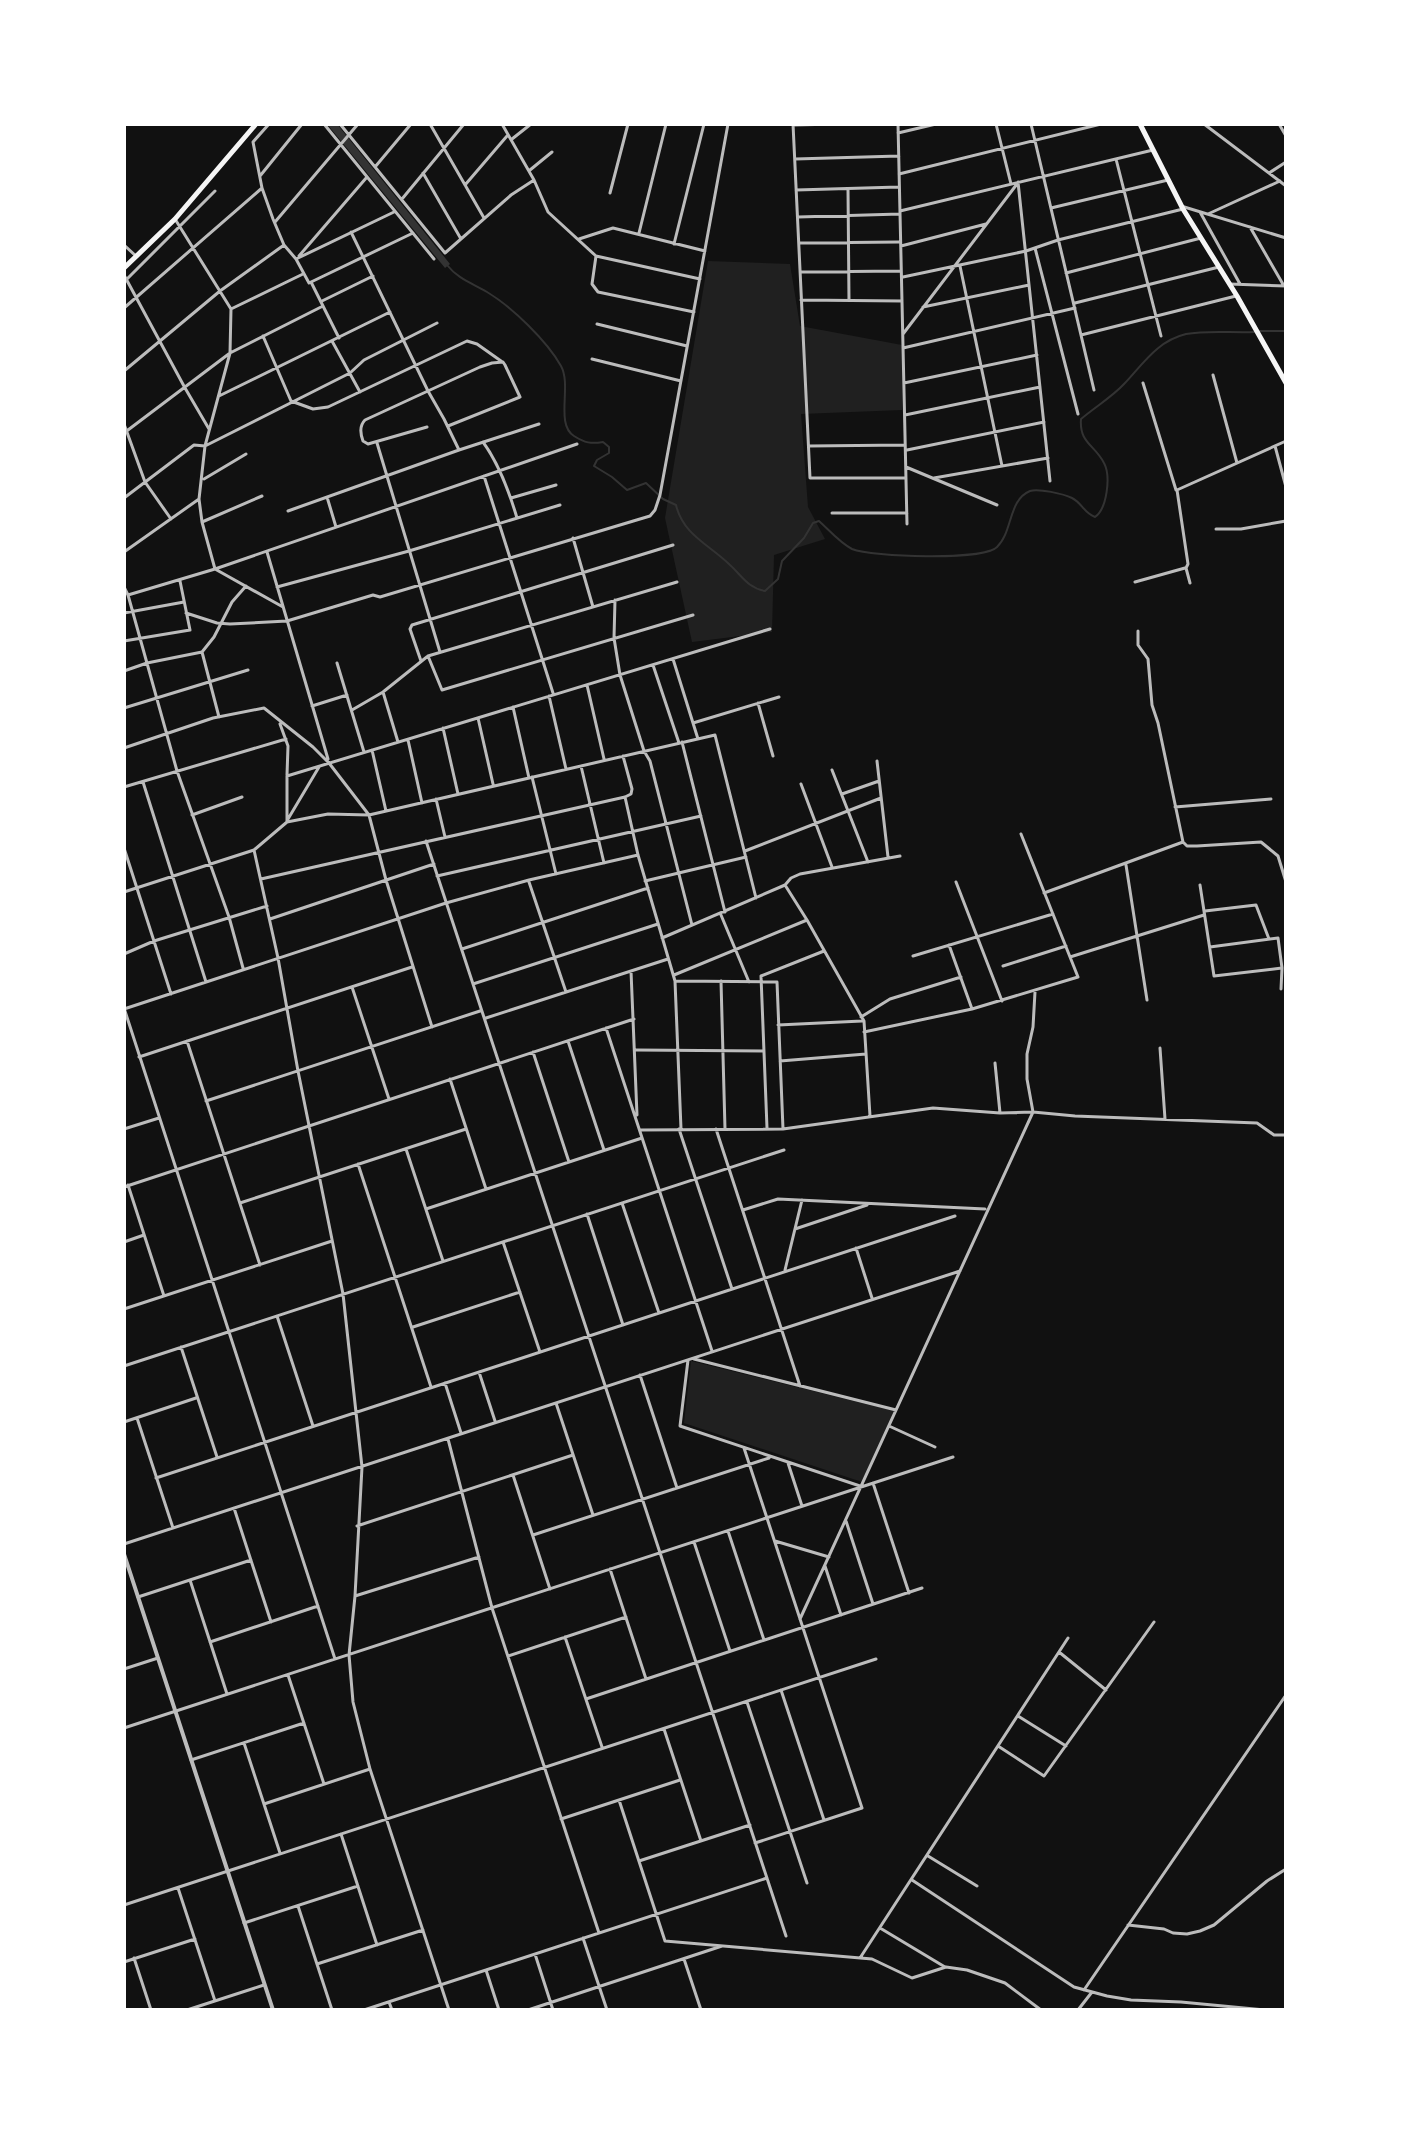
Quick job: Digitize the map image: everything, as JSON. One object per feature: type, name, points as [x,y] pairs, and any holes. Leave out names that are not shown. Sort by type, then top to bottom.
[{"type":"main road","points":[[124,268],[175,219],[256,124]]},
{"type":"main road","points":[[1140,124],[1182,207],[1286,383]]},
{"type":"street","points":[[269,124],[253,142],[262,188],[284,245],[311,282],[339,338]]},
{"type":"street","points":[[260,176],[302,124]]},
{"type":"street","points":[[324,124],[434,259]]},
{"type":"street","points":[[340,124],[445,253],[511,195],[534,180]]},
{"type":"street","points":[[274,223],[358,124]]},
{"type":"street","points":[[375,167],[411,124]]},
{"type":"street","points":[[430,124],[485,219]]},
{"type":"street","points":[[402,199],[464,124]]},
{"type":"street","points":[[502,124],[534,180],[548,212],[596,256],[700,279]]},
{"type":"street","points":[[511,140],[531,124]]},
{"type":"street","points":[[610,193],[628,124]]},
{"type":"street","points":[[638,235],[666,124]]},
{"type":"street","points":[[674,244],[704,124]]},
{"type":"street","points":[[186,613],[222,624],[287,621],[373,595],[380,597],[650,516],[660,495],[728,124]]},
{"type":"street","points":[[837,124],[793,124],[810,478],[906,478]]},
{"type":"street","points":[[898,124],[907,524]]},
{"type":"street","points":[[898,133],[936,124]]},
{"type":"street","points":[[996,124],[1011,184]]},
{"type":"street","points":[[1031,124],[1094,390]]},
{"type":"street","points":[[899,174],[1101,124]]},
{"type":"street","points":[[1204,124],[1286,186]]},
{"type":"street","points":[[1279,124],[1286,136]]},
{"type":"street","points":[[465,185],[508,135]]},
{"type":"street","points":[[798,217],[900,212],[1153,150]]},
{"type":"street","points":[[529,171],[552,152]]},
{"type":"street","points":[[795,159],[899,156]]},
{"type":"street","points":[[1116,159],[1161,336]]},
{"type":"street","points":[[1269,173],[1286,162]]},
{"type":"street","points":[[423,173],[461,239]]},
{"type":"street","points":[[296,259],[367,177]]},
{"type":"street","points":[[1051,208],[1168,180]]},
{"type":"street","points":[[1208,214],[1280,181]]},
{"type":"street","points":[[903,334],[1018,182]]},
{"type":"street","points":[[1018,182],[1050,481]]},
{"type":"street","points":[[796,190],[899,187]]},
{"type":"street","points":[[124,308],[262,188]]},
{"type":"street","points":[[848,189],[849,300]]},
{"type":"street","points":[[126,281],[215,191]]},
{"type":"street","points":[[902,278],[1026,251],[1182,207],[1286,238]]},
{"type":"street","points":[[296,259],[395,211]]},
{"type":"street","points":[[1200,212],[1240,284]]},
{"type":"street","points":[[175,219],[231,309],[230,353],[205,446],[199,499],[215,569],[283,607]]},
{"type":"street","points":[[799,243],[901,244],[987,223]]},
{"type":"street","points":[[1250,227],[1285,286]]},
{"type":"street","points":[[579,239],[608,228],[705,251]]},
{"type":"street","points":[[351,232],[459,450]]},
{"type":"street","points":[[311,282],[413,233]]},
{"type":"street","points":[[1066,273],[1201,238]]},
{"type":"street","points":[[124,245],[137,257]]},
{"type":"street","points":[[124,371],[220,291],[284,245]]},
{"type":"street","points":[[1035,248],[1078,414]]},
{"type":"street","points":[[596,256],[592,284],[598,292],[694,312]]},
{"type":"street","points":[[960,265],[1002,466]]},
{"type":"street","points":[[903,348],[1052,314],[1219,267]]},
{"type":"street","points":[[800,272],[901,271]]},
{"type":"street","points":[[231,309],[304,274]]},
{"type":"street","points":[[124,275],[210,430]]},
{"type":"street","points":[[126,431],[230,353],[373,276]]},
{"type":"street","points":[[1229,284],[1285,286]]},
{"type":"street","points":[[923,307],[1029,285]]},
{"type":"street","points":[[1081,335],[1237,296]]},
{"type":"street","points":[[801,300],[902,301]]},
{"type":"street","points":[[219,396],[390,312]]},
{"type":"street","points":[[124,498],[194,445],[205,446],[350,373],[364,360],[437,323]]},
{"type":"street","points":[[597,324],[688,346]]},
{"type":"street","points":[[263,336],[291,401],[319,409],[467,341],[477,344],[503,362],[520,397],[448,426]]},
{"type":"street","points":[[332,341],[360,392]]},
{"type":"street","points":[[904,383],[1037,355]]},
{"type":"street","points":[[592,359],[681,381]]},
{"type":"street","points":[[427,427],[368,444],[363,441],[360,428],[361,424],[480,367],[503,362]]},
{"type":"street","points":[[1213,375],[1237,463]]},
{"type":"street","points":[[1143,383],[1177,490],[1190,583]]},
{"type":"street","points":[[905,415],[1040,387]]},
{"type":"street","points":[[809,446],[906,448],[1044,422]]},
{"type":"street","points":[[124,424],[145,482],[171,519]]},
{"type":"street","points":[[288,511],[539,424]]},
{"type":"street","points":[[1177,490],[1286,441]]},
{"type":"street","points":[[483,442],[492,454],[517,518]]},
{"type":"street","points":[[377,443],[440,652]]},
{"type":"street","points":[[128,595],[267,552],[577,444]]},
{"type":"street","points":[[1275,446],[1286,487]]},
{"type":"street","points":[[202,480],[246,454]]},
{"type":"street","points":[[934,478],[1048,458]]},
{"type":"street","points":[[906,467],[997,505]]},
{"type":"street","points":[[484,476],[542,660],[566,769]]},
{"type":"street","points":[[511,498],[556,485]]},
{"type":"street","points":[[202,522],[262,496]]},
{"type":"street","points":[[327,497],[336,527]]},
{"type":"street","points":[[124,552],[199,499]]},
{"type":"street","points":[[277,587],[560,505]]},
{"type":"street","points":[[832,513],[907,513]]},
{"type":"street","points":[[1216,529],[1241,529],[1286,521]]},
{"type":"street","points":[[573,538],[593,607]]},
{"type":"street","points":[[421,661],[410,629],[412,625],[673,545]]},
{"type":"street","points":[[267,552],[329,763]]},
{"type":"street","points":[[1135,582],[1186,568]]},
{"type":"street","points":[[124,641],[190,630],[180,580]]},
{"type":"street","points":[[352,710],[383,692],[428,656],[677,582]]},
{"type":"street","points":[[124,671],[202,652],[246,586]]},
{"type":"street","points":[[124,587],[177,771],[229,917],[244,970]]},
{"type":"street","points":[[615,600],[614,638],[620,675],[650,761],[692,925]]},
{"type":"street","points":[[124,613],[184,602]]},
{"type":"street","points":[[428,656],[442,690],[693,615]]},
{"type":"street","points":[[287,776],[770,629]]},
{"type":"street","points":[[1138,631],[1138,645],[1148,659],[1152,705],[1183,842],[1187,846],[1261,842],[1278,856],[1286,882]]},
{"type":"street","points":[[202,652],[219,717]]},
{"type":"street","points":[[673,659],[698,739]]},
{"type":"street","points":[[337,663],[364,752]]},
{"type":"street","points":[[653,665],[681,743],[723,913],[749,982]]},
{"type":"street","points":[[124,708],[248,670]]},
{"type":"street","points":[[587,685],[605,760]]},
{"type":"street","points":[[383,692],[398,742]]},
{"type":"street","points":[[312,706],[347,695]]},
{"type":"street","points":[[693,723],[779,697]]},
{"type":"street","points":[[758,703],[773,756]]},
{"type":"street","points":[[513,707],[556,874]]},
{"type":"street","points":[[124,748],[219,717],[264,708],[313,747],[369,815],[432,1027]]},
{"type":"street","points":[[478,718],[494,786]]},
{"type":"street","points":[[278,720],[288,752],[287,822]]},
{"type":"street","points":[[443,728],[458,794]]},
{"type":"street","points":[[287,822],[328,814],[369,815],[715,735],[756,898]]},
{"type":"street","points":[[124,787],[286,739]]},
{"type":"street","points":[[408,739],[422,803]]},
{"type":"street","points":[[372,750],[386,811]]},
{"type":"street","points":[[261,879],[625,797],[631,794],[632,789],[623,756]]},
{"type":"street","points":[[877,761],[888,859]]},
{"type":"street","points":[[124,892],[254,850],[287,822],[320,766]]},
{"type":"street","points":[[581,766],[604,863]]},
{"type":"street","points":[[832,770],[868,862]]},
{"type":"street","points":[[842,794],[879,781]]},
{"type":"street","points":[[143,782],[206,982]]},
{"type":"street","points":[[801,784],[833,869]]},
{"type":"street","points":[[192,815],[242,797]]},
{"type":"street","points":[[625,797],[645,881],[675,981],[680,1129],[732,1289]]},
{"type":"street","points":[[745,851],[881,798]]},
{"type":"street","points":[[436,799],[445,837]]},
{"type":"street","points":[[1175,807],[1271,799]]},
{"type":"street","points":[[437,876],[701,816]]},
{"type":"street","points":[[864,1032],[972,1009],[1078,977],[1021,834]]},
{"type":"street","points":[[426,841],[786,1936]]},
{"type":"street","points":[[1044,893],[1183,842]]},
{"type":"street","points":[[124,848],[171,994]]},
{"type":"street","points":[[254,850],[343,1294],[362,1467],[349,1655],[353,1702],[370,1769],[449,2010]]},
{"type":"street","points":[[336,1659],[124,1009],[446,903],[638,855]]},
{"type":"street","points":[[662,938],[785,885],[800,874],[900,856]]},
{"type":"street","points":[[645,881],[746,857]]},
{"type":"street","points":[[1126,863],[1147,1000]]},
{"type":"street","points":[[270,920],[434,864]]},
{"type":"street","points":[[529,880],[566,992]]},
{"type":"street","points":[[956,882],[1002,1001]]},
{"type":"street","points":[[785,885],[862,1019],[871,1117]]},
{"type":"street","points":[[1200,885],[1214,976],[1282,968]]},
{"type":"street","points":[[462,949],[648,888]]},
{"type":"street","points":[[1070,957],[1204,913],[1256,905],[1269,939]]},
{"type":"street","points":[[124,954],[154,941],[267,906]]},
{"type":"street","points":[[913,956],[1053,914]]},
{"type":"street","points":[[673,975],[807,920]]},
{"type":"street","points":[[473,984],[658,924]]},
{"type":"street","points":[[1209,947],[1278,938],[1281,989]]},
{"type":"street","points":[[949,945],[972,1009]]},
{"type":"street","points":[[1003,966],[1066,946]]},
{"type":"street","points":[[767,1129],[761,976],[824,951]]},
{"type":"street","points":[[484,1019],[668,959]]},
{"type":"street","points":[[139,1057],[413,967]]},
{"type":"street","points":[[631,971],[637,1122]]},
{"type":"street","points":[[778,1025],[862,1019],[890,999],[961,977]]},
{"type":"street","points":[[675,981],[777,982],[783,1129]]},
{"type":"street","points":[[721,981],[725,1129]]},
{"type":"street","points":[[352,987],[389,1099]]},
{"type":"street","points":[[800,1619],[1033,1112],[1027,1079],[1027,1054],[1033,1027],[1035,992]]},
{"type":"street","points":[[206,1101],[482,1011]]},
{"type":"street","points":[[164,1296],[126,1186],[634,1019]]},
{"type":"street","points":[[606,1028],[713,1352]]},
{"type":"street","points":[[187,1041],[260,1265]]},
{"type":"street","points":[[568,1041],[604,1150]]},
{"type":"street","points":[[1160,1048],[1165,1119]]},
{"type":"street","points":[[634,1050],[764,1051]]},
{"type":"street","points":[[533,1052],[569,1162]]},
{"type":"street","points":[[780,1061],[866,1054]]},
{"type":"street","points":[[995,1063],[1000,1113]]},
{"type":"street","points":[[450,1079],[486,1189]]},
{"type":"street","points":[[640,1130],[783,1129],[933,1108],[1257,1123],[1274,1135],[1286,1135]]},
{"type":"street","points":[[124,1129],[159,1118]]},
{"type":"street","points":[[240,1203],[466,1129]]},
{"type":"street","points":[[716,1129],[800,1386]]},
{"type":"street","points":[[426,1209],[642,1138]]},
{"type":"street","points":[[406,1149],[443,1261]]},
{"type":"street","points":[[124,1366],[784,1150]]},
{"type":"street","points":[[358,1164],[431,1387]]},
{"type":"street","points":[[743,1210],[778,1199],[987,1209]]},
{"type":"street","points":[[784,1272],[802,1200]]},
{"type":"street","points":[[622,1203],[659,1313]]},
{"type":"street","points":[[795,1229],[870,1204]]},
{"type":"street","points":[[587,1214],[623,1325]]},
{"type":"street","points":[[156,1478],[955,1216]]},
{"type":"street","points":[[124,1242],[144,1235]]},
{"type":"street","points":[[124,1309],[332,1241]]},
{"type":"street","points":[[503,1242],[540,1352]]},
{"type":"street","points":[[856,1248],[873,1299]]},
{"type":"street","points":[[124,1544],[960,1271]]},
{"type":"street","points":[[412,1328],[520,1292]]},
{"type":"street","points":[[277,1316],[313,1426]]},
{"type":"street","points":[[181,1347],[217,1457]]},
{"type":"street","points":[[689,1359],[896,1410]]},
{"type":"street","points":[[689,1359],[680,1426],[862,1487]]},
{"type":"street","points":[[479,1372],[496,1423]]},
{"type":"street","points":[[640,1375],[677,1488]]},
{"type":"street","points":[[445,1383],[462,1434]]},
{"type":"street","points":[[124,1422],[198,1398]]},
{"type":"street","points":[[556,1403],[593,1515]]},
{"type":"street","points":[[137,1418],[173,1528]]},
{"type":"street","points":[[889,1426],[935,1447]]},
{"type":"street","points":[[448,1438],[492,1608],[599,1933]]},
{"type":"street","points":[[744,1448],[862,1808],[755,1843]]},
{"type":"street","points":[[357,1526],[573,1455]]},
{"type":"street","points":[[533,1535],[771,1457]]},
{"type":"street","points":[[124,1728],[953,1457]]},
{"type":"street","points":[[788,1463],[802,1506]]},
{"type":"street","points":[[513,1475],[550,1589]]},
{"type":"street","points":[[873,1483],[909,1593]]},
{"type":"street","points":[[234,1508],[271,1622]]},
{"type":"street","points":[[846,1521],[873,1604]]},
{"type":"street","points":[[728,1531],[764,1640]]},
{"type":"street","points":[[775,1541],[829,1557]]},
{"type":"street","points":[[694,1542],[730,1651]]},
{"type":"street","points":[[124,1554],[273,2010]]},
{"type":"street","points":[[355,1596],[479,1557]]},
{"type":"street","points":[[138,1597],[251,1560]]},
{"type":"street","points":[[825,1566],[841,1615]]},
{"type":"street","points":[[610,1569],[646,1679]]},
{"type":"street","points":[[190,1580],[227,1695]]},
{"type":"street","points":[[586,1699],[922,1588]]},
{"type":"street","points":[[210,1642],[318,1606]]},
{"type":"street","points":[[508,1656],[626,1617]]},
{"type":"street","points":[[998,1746],[1044,1776],[1154,1622]]},
{"type":"street","points":[[565,1637],[602,1749]]},
{"type":"street","points":[[860,1958],[1068,1638]]},
{"type":"street","points":[[1059,1652],[1106,1690]]},
{"type":"street","points":[[124,1669],[158,1658]]},
{"type":"street","points":[[124,1905],[876,1659]]},
{"type":"street","points":[[288,1675],[324,1784]]},
{"type":"street","points":[[781,1690],[824,1821]]},
{"type":"street","points":[[1084,1990],[1286,1695]]},
{"type":"street","points":[[747,1702],[807,1883]]},
{"type":"street","points":[[1018,1716],[1066,1746]]},
{"type":"street","points":[[191,1760],[304,1723]]},
{"type":"street","points":[[664,1729],[701,1841]]},
{"type":"street","points":[[244,1743],[280,1854]]},
{"type":"street","points":[[264,1804],[370,1769]]},
{"type":"street","points":[[561,1819],[680,1780]]},
{"type":"street","points":[[619,1800],[665,1941],[860,1958],[881,1963],[912,1978],[946,1967]]},
{"type":"street","points":[[639,1861],[750,1825]]},
{"type":"street","points":[[341,1834],[377,1945]]},
{"type":"street","points":[[928,1856],[977,1886]]},
{"type":"street","points":[[1126,1925],[1164,1929],[1173,1933],[1200,1931],[1214,1925],[1286,1869]]},
{"type":"street","points":[[364,2010],[767,1878]]},
{"type":"street","points":[[912,1880],[1074,1987],[1131,2000],[1265,2010]]},
{"type":"street","points":[[244,1923],[358,1886]]},
{"type":"street","points":[[178,1888],[215,2001]]},
{"type":"street","points":[[298,1906],[332,2010]]},
{"type":"street","points":[[880,1928],[946,1967],[967,1970],[1005,1983],[1041,2010]]},
{"type":"street","points":[[317,1964],[423,1930]]},
{"type":"street","points":[[583,1938],[607,2010]]},
{"type":"street","points":[[124,1962],[195,1939]]},
{"type":"street","points":[[528,2010],[725,1945]]},
{"type":"street","points":[[535,1954],[553,2010]]},
{"type":"street","points":[[134,1958],[151,2010]]},
{"type":"street","points":[[684,1959],[701,2010]]},
{"type":"street","points":[[486,1970],[499,2010]]},
{"type":"street","points":[[187,2010],[264,1985]]},
{"type":"street","points":[[1078,2010],[1092,1992]]},
{"type":"street","points":[[389,2002],[392,2010]]},
{"type":"shaded area","points":[[327,124],[337,124],[450,264],[445,268]]},
{"type":"shaded area","points":[[708,261],[790,264],[800,326],[902,345],[902,410],[801,414],[808,507],[825,539],[774,555],[772,632],[692,642],[665,518]]},
{"type":"shaded area","points":[[691,1361],[894,1411],[862,1482],[684,1423]]},
{"type":"waterway","points":[[447,265],[507,306],[555,356],[564,374],[564,414],[568,430],[581,440],[603,442],[609,447],[609,453],[597,460],[594,466],[627,490],[646,483],[663,499],[676,505],[685,524],[698,539],[750,584],[765,591],[778,579],[782,561],[804,538],[813,523],[819,521],[839,540],[863,552],[950,556],[997,547],[1018,501],[1030,491],[1068,496],[1095,517],[1105,500],[1107,476],[1104,463],[1082,433],[1081,419],[1119,389],[1159,348],[1176,337],[1203,332],[1254,332]]},
{"type":"waterway","points":[[1260,331],[1286,331]]}]
